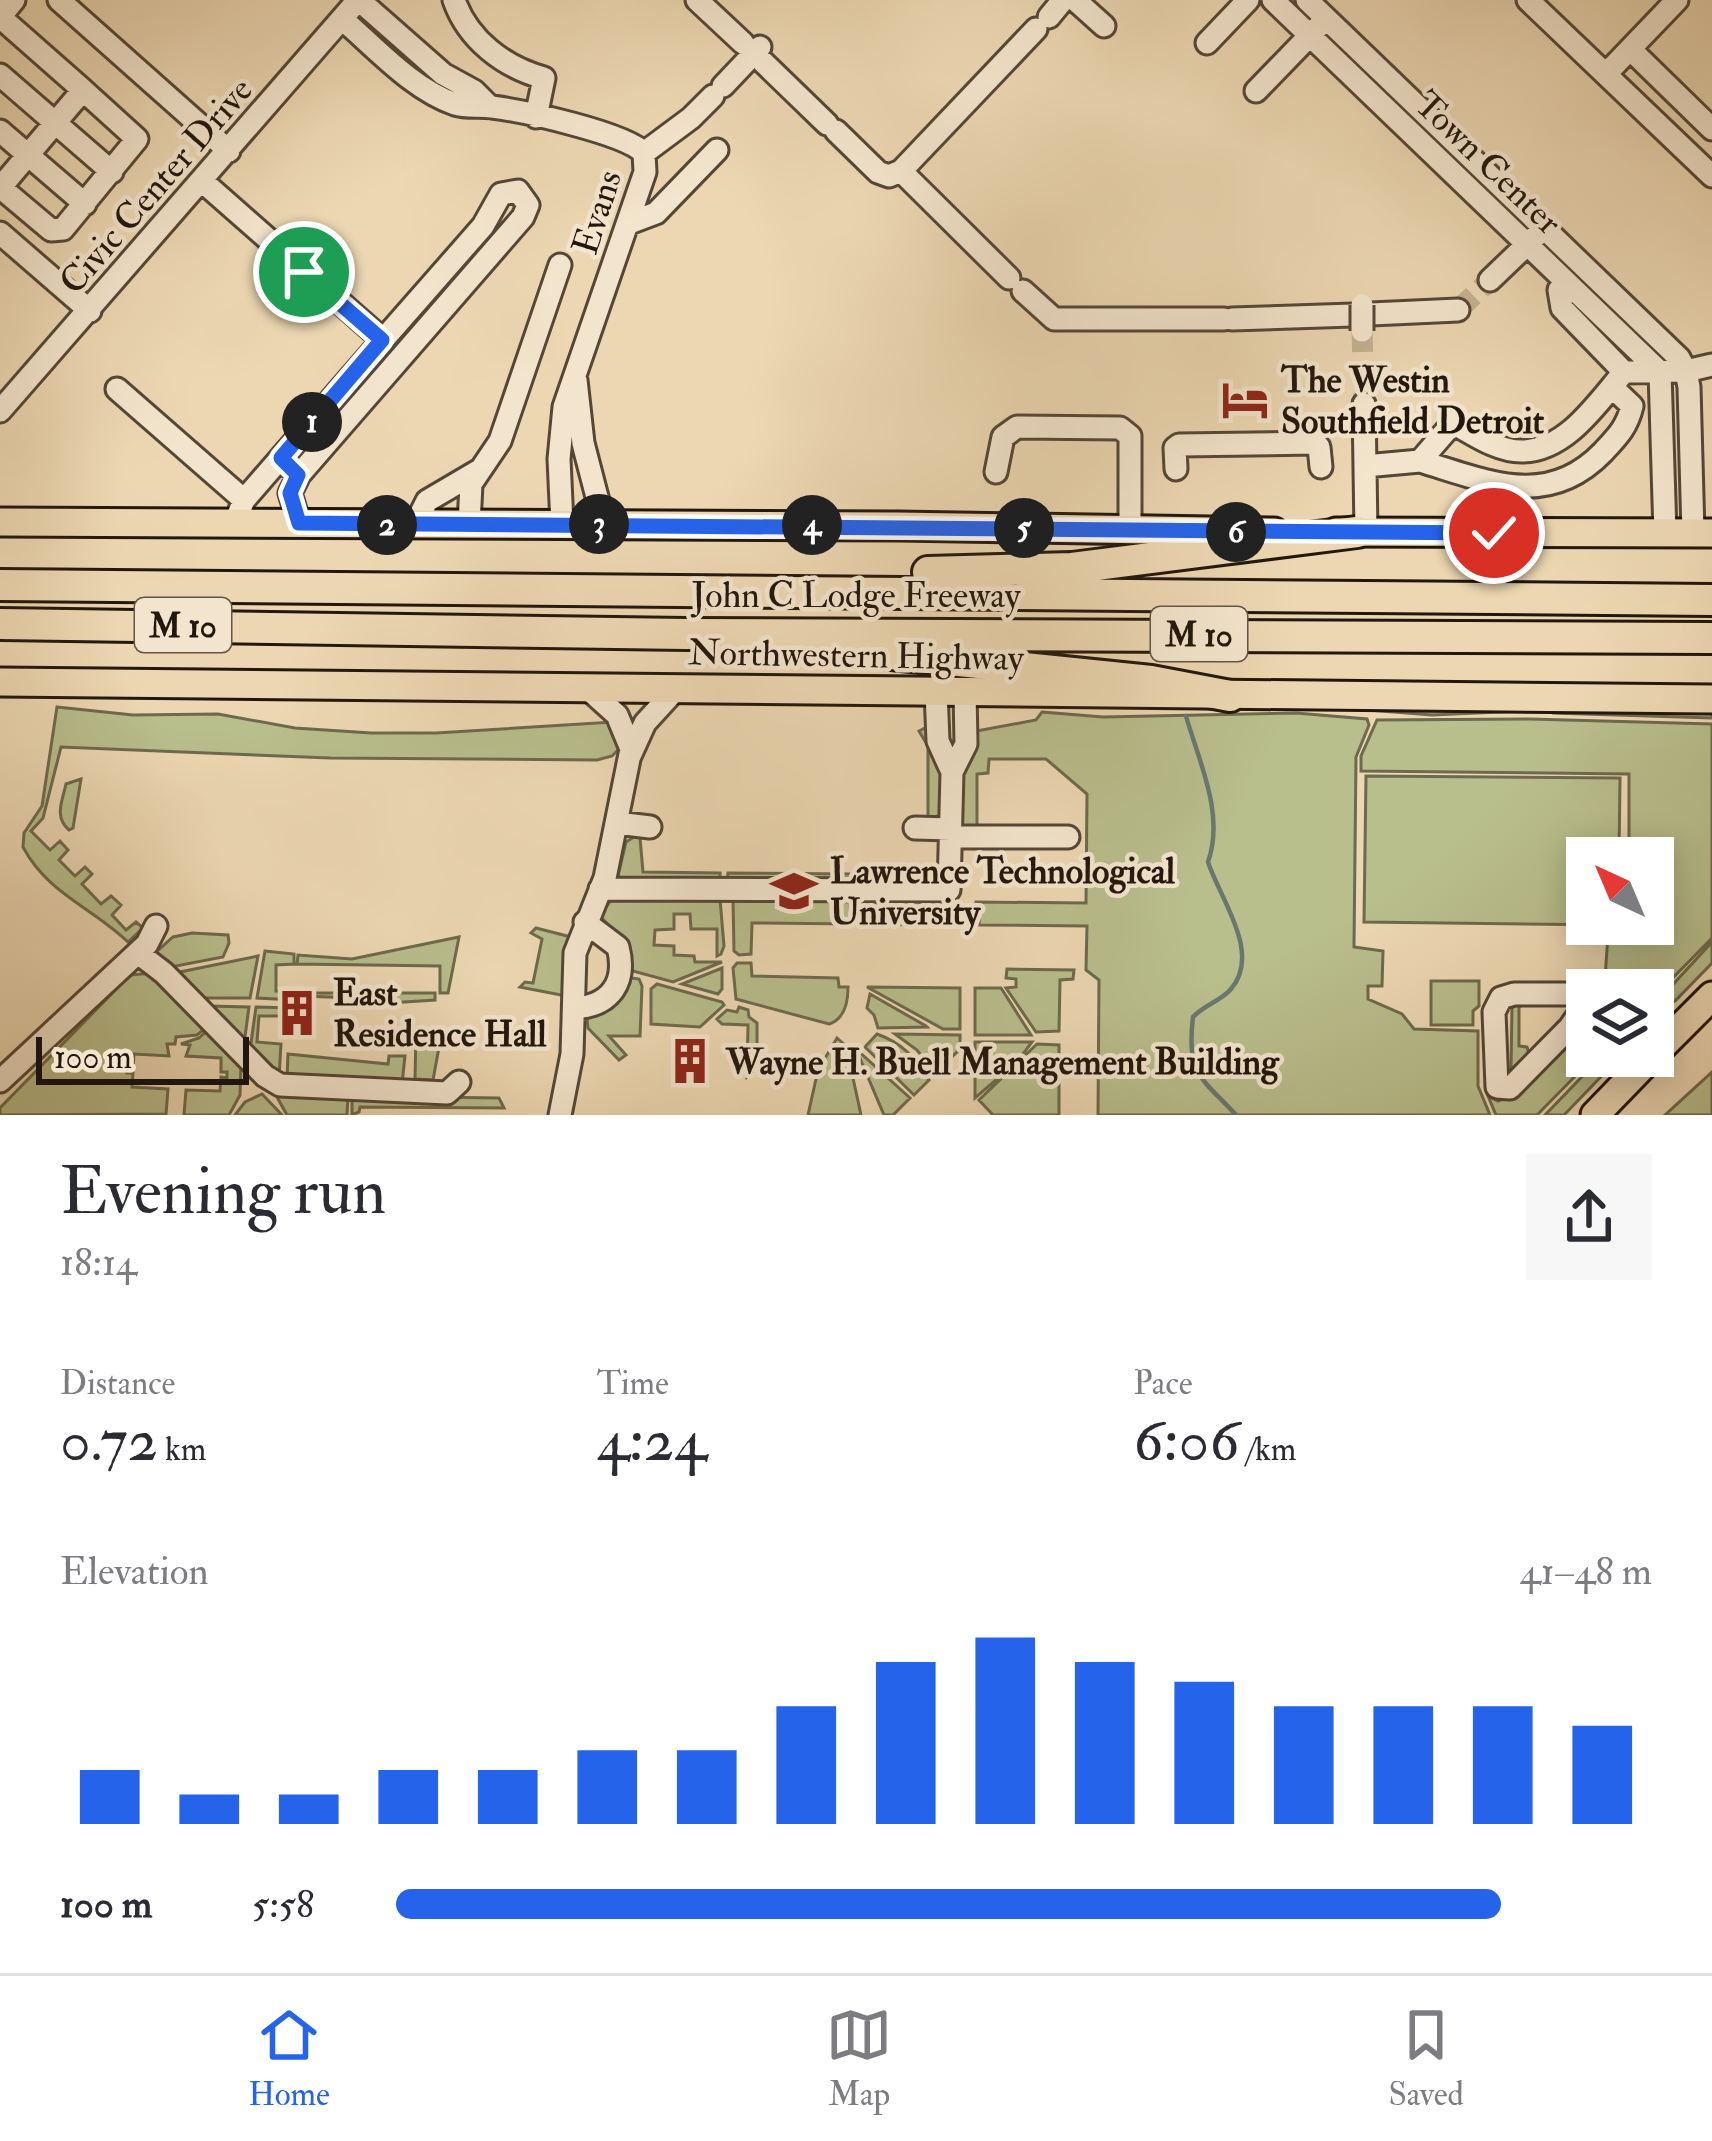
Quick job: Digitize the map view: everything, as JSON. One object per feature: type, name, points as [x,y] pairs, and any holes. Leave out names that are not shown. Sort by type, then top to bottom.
[{"type":"highway","points":[[740,590],[793,576],[1072,568],[1362,532]]},
{"type":"highway","name":"John C Lodge Freeway","points":[[0,585],[1712,599]]},
{"type":"highway","name":"John C Lodge Freeway","points":[[0,624],[686,634],[1712,638]]},
{"type":"highway","points":[[686,634],[1151,680],[1230,695]]},
{"type":"main road","points":[[0,522],[240,511],[299,523],[415,525],[1690,533]]},
{"type":"main road","name":"Northwestern Highway","points":[[0,682],[1712,699]]},
{"type":"main road","points":[[1674,1018],[1712,995]]},
{"type":"main road","points":[[1594,1115],[1631,1077]]},
{"type":"street","points":[[14,0],[0,17],[82,90],[137,139],[63,229],[51,230],[0,187],[82,90]]},
{"type":"street","points":[[58,0],[229,151]]},
{"type":"street","name":"Civic Center Drive","points":[[0,412],[358,0]]},
{"type":"street","name":"Evans","points":[[358,0],[443,74],[489,106]]},
{"type":"street","points":[[454,0],[476,38],[526,73],[544,78],[536,117]]},
{"type":"street","points":[[697,0],[878,172],[889,176],[901,171],[1050,15]]},
{"type":"street","points":[[1207,43],[1249,0]]},
{"type":"street","name":"Town Center","points":[[1273,0],[1419,156],[1492,226],[1536,236],[1667,345],[1686,371]]},
{"type":"street","name":"Town Center","points":[[1307,0],[1443,130],[1536,236],[1566,282],[1660,372]]},
{"type":"street","points":[[1528,0],[1712,176]]},
{"type":"street","points":[[1606,74],[1677,0]]},
{"type":"street","points":[[1256,91],[1326,18]]},
{"type":"street","name":"Evans","points":[[342,19],[436,96],[466,107],[489,106],[633,142],[644,153],[645,172],[563,407],[562,524]]},
{"type":"street","points":[[1630,49],[1712,129]]},
{"type":"street","points":[[644,153],[692,118],[755,51]]},
{"type":"street","points":[[0,75],[112,172]]},
{"type":"street","points":[[1419,156],[1443,130]]},
{"type":"street","points":[[0,131],[85,204]]},
{"type":"street","points":[[627,224],[656,213],[717,150]]},
{"type":"street","points":[[901,171],[1054,319],[1228,319],[1458,310]]},
{"type":"street","points":[[202,182],[382,340]]},
{"type":"street","points":[[117,388],[240,511],[483,226],[501,194],[518,191],[528,205],[524,218],[298,475],[290,493],[299,523]]},
{"type":"street","points":[[0,233],[90,310]]},
{"type":"street","points":[[1490,280],[1536,236]]},
{"type":"street","points":[[469,525],[471,484],[500,441],[560,265]]},
{"type":"street","points":[[1365,466],[1420,461],[1518,488],[1551,485],[1587,468],[1626,428],[1632,406],[1618,379],[1562,308],[1559,290],[1566,282]]},
{"type":"street","points":[[1420,461],[1453,423],[1492,444],[1524,452],[1567,435],[1618,379],[1712,365]]},
{"type":"street","points":[[1686,371],[1690,533]]},
{"type":"street","points":[[1660,372],[1690,533]]},
{"type":"street","name":"Evans","points":[[576,380],[583,443],[604,524]]},
{"type":"street","points":[[1362,532],[1364,404]]},
{"type":"street","points":[[996,472],[1003,437],[1017,427],[1120,428],[1130,436],[1130,530]]},
{"type":"street","points":[[1175,469],[1179,445],[1216,444],[1315,442],[1321,466]]},
{"type":"street","points":[[1278,443],[1279,467]]},
{"type":"street","points":[[1216,444],[1216,468]]},
{"type":"street","points":[[281,458],[298,475]]},
{"type":"street","points":[[415,525],[427,501],[478,471]]},
{"type":"street","points":[[587,688],[616,715],[630,752]]},
{"type":"street","points":[[560,1115],[572,1054],[575,953],[600,889],[630,752],[645,723],[677,688]]},
{"type":"street","points":[[600,889],[949,890],[952,772],[938,741],[935,691]]},
{"type":"street","points":[[952,772],[966,744],[965,691]]},
{"type":"street","points":[[617,823],[650,827]]},
{"type":"street","points":[[915,827],[951,833],[1068,837]]},
{"type":"street","points":[[574,1008],[608,998],[619,986],[622,971],[618,947],[585,922]]},
{"type":"street","points":[[0,1082],[138,953],[156,926]]},
{"type":"street","points":[[138,953],[280,1085],[447,1093],[459,1082]]},
{"type":"street","points":[[1514,994],[1587,998],[1570,1027],[1510,1088],[1497,1087],[1494,1012],[1502,998],[1514,994]]},
{"type":"green space","points":[[57,707],[133,715],[218,714],[295,728],[371,733],[613,722],[620,748],[597,760],[330,758],[61,747],[43,818],[31,831],[50,850],[60,841],[68,850],[59,860],[75,876],[85,867],[92,874],[82,884],[101,904],[111,896],[121,905],[112,915],[126,930],[136,922],[143,928],[128,942],[58,888],[23,847],[24,833],[42,806]]},
{"type":"green space","points":[[1355,709],[1523,711],[1432,715]]},
{"type":"green space","points":[[1550,711],[1712,712],[1712,718],[1553,713]]},
{"type":"green space","points":[[1042,712],[1103,717],[1296,713],[1367,719],[1356,757],[1354,947],[1383,951],[1382,986],[1368,986],[1368,999],[1402,1014],[1414,1029],[1478,1031],[1478,1086],[1490,1115],[1098,1115],[1099,980],[1086,970],[1087,926],[979,925],[980,908],[976,908],[976,902],[1086,903],[1087,794],[1046,759],[989,759],[988,773],[977,774],[977,827],[959,827],[959,788],[971,732],[1036,720]]},
{"type":"green space","points":[[1377,720],[1712,724],[1712,938],[1674,977],[1674,969],[1606,969],[1607,945],[1674,945],[1674,837],[1629,837],[1629,774],[1361,771],[1361,756]]},
{"type":"green space","points":[[930,728],[942,773],[943,813],[928,821],[928,746],[919,731]]},
{"type":"green space","points":[[1366,776],[1620,778],[1619,837],[1566,837],[1566,924],[1364,922]]},
{"type":"green space","points":[[81,779],[69,830],[60,814],[61,803],[66,784]]},
{"type":"green space","points":[[640,838],[643,872],[720,873],[720,884],[625,881],[618,876],[626,842]]},
{"type":"green space","points":[[728,873],[856,874],[856,884],[727,884]]},
{"type":"green space","points":[[720,899],[724,946],[717,956],[717,929],[691,929],[690,914],[674,914],[674,929],[655,930],[654,945],[674,946],[674,955],[694,956],[695,962],[722,962],[673,982],[633,971],[623,941],[600,916],[611,900]]},
{"type":"green space","points":[[733,900],[849,901],[852,924],[752,923],[751,954],[739,955],[734,951]]},
{"type":"green space","points":[[875,902],[921,902],[920,925],[871,924]]},
{"type":"green space","points":[[935,903],[960,903],[960,925],[938,925]]},
{"type":"green space","points":[[536,928],[571,937],[566,996],[520,987],[533,983],[542,939],[531,933]]},
{"type":"green space","points":[[228,935],[223,957],[171,967],[153,955],[173,937]]},
{"type":"green space","points":[[459,937],[448,993],[440,993],[440,966],[297,964],[298,955],[352,959]]},
{"type":"green space","points":[[1712,942],[1712,963],[1674,1001],[1674,983]]},
{"type":"green space","points":[[265,951],[294,954],[294,964],[276,965],[276,991],[295,992],[294,1000],[257,998]]},
{"type":"green space","points":[[258,956],[250,998],[200,998],[175,973]]},
{"type":"green space","points":[[737,963],[751,963],[752,976],[838,978],[839,987],[848,987],[844,1009],[829,1024],[736,999],[733,968]]},
{"type":"green space","points":[[722,968],[718,994],[682,984]]},
{"type":"green space","points":[[1007,969],[1074,970],[1073,979],[1060,980],[1059,1031],[1036,1032],[1006,988],[1016,987],[1016,979],[1006,978]]},
{"type":"green space","points":[[153,973],[208,1026],[197,1035],[176,1037],[175,1044],[167,1044],[169,1056],[134,1054],[133,1068],[126,1068],[133,1073],[132,1087],[168,1089],[166,1114],[0,1115],[0,1108],[130,975]]},
{"type":"green space","points":[[632,978],[642,986],[640,1036],[609,1036],[626,1055],[619,1060],[588,1028],[587,1018]]},
{"type":"green space","points":[[1431,981],[1479,981],[1473,1025],[1431,1025]]},
{"type":"green space","points":[[657,984],[724,1005],[700,1027],[651,1024],[651,989]]},
{"type":"green space","points":[[867,987],[960,988],[960,1029],[943,1029]]},
{"type":"green space","points":[[975,988],[1001,988],[1031,1035],[975,1035]]},
{"type":"green space","points":[[303,993],[435,993],[435,1000],[389,1003]]},
{"type":"green space","points":[[870,994],[927,1027],[878,1028],[867,1008]]},
{"type":"green space","points":[[1528,1002],[1519,1007],[1519,1046],[1527,1047],[1529,1054],[1505,1079],[1502,1070],[1511,1069],[1512,1007],[1503,1006]]},
{"type":"green space","points":[[207,1006],[249,1007],[244,1044]]},
{"type":"green space","points":[[256,1007],[293,1008],[292,1016],[259,1016],[257,1042],[281,1044],[279,1077],[250,1050]]},
{"type":"green space","points":[[739,1007],[748,1010],[757,1023],[757,1069],[747,1077],[748,1025],[722,1024],[717,1019]]},
{"type":"green space","points":[[210,1028],[241,1064],[240,1095],[229,1115],[184,1115],[186,1090],[220,1091],[221,1077],[227,1078],[227,1072],[221,1072],[221,1058],[186,1056],[190,1045],[181,1044]]},
{"type":"green space","points":[[442,1031],[433,1080],[415,1079],[416,1033]]},
{"type":"green space","points":[[877,1034],[907,1052],[929,1080],[914,1095],[865,1047]]},
{"type":"green space","points":[[895,1034],[960,1035],[960,1049],[935,1073],[917,1050]]},
{"type":"green space","points":[[837,1038],[846,1046],[861,1115],[808,1115],[818,1070]]},
{"type":"green space","points":[[1566,1041],[1566,1077],[1574,1077],[1537,1115],[1496,1115],[1488,1096],[1498,1101],[1512,1096]]},
{"type":"green space","points":[[975,1042],[1032,1042],[1017,1062],[975,1098]]},
{"type":"green space","points":[[1037,1044],[1059,1045],[1059,1115],[993,1115],[979,1100]]},
{"type":"green space","points":[[856,1049],[910,1098],[893,1115],[884,1115]]},
{"type":"green space","points":[[288,1054],[388,1064],[389,1056],[405,1056],[402,1084],[287,1080]]},
{"type":"green space","points":[[1712,1072],[1712,1115],[1665,1115]]},
{"type":"green space","points":[[1582,1077],[1601,1077],[1564,1115],[1545,1115]]},
{"type":"green space","points":[[273,1090],[348,1096],[347,1115],[287,1115]]},
{"type":"green space","points":[[262,1094],[282,1115],[235,1115],[245,1102]]},
{"type":"green space","points":[[352,1096],[499,1098],[504,1108],[360,1107],[352,1115]]},
{"type":"waterway","points":[[1186,716],[1212,807],[1208,862],[1236,926],[1242,959],[1231,989],[1193,1017],[1192,1051],[1205,1083],[1236,1115]]},
{"type":"tunnel","points":[[1458,310],[1490,280]]},
{"type":"tunnel","points":[[1362,331],[1364,404]]},
{"type":"place","name":"The Westin Southfield Detroit","points":[[1245,400]]},
{"type":"place","name":"Lawrence Technological University","points":[[794,891]]},
{"type":"place","name":"East Residence Hall","points":[[297,1013]]},
{"type":"place","name":"Wayne H. Buell Management Building","points":[[690,1061]]},
{"type":"route","points":[[304,272],[382,340],[281,458],[298,475],[290,493],[299,523],[1494,533]]}]
